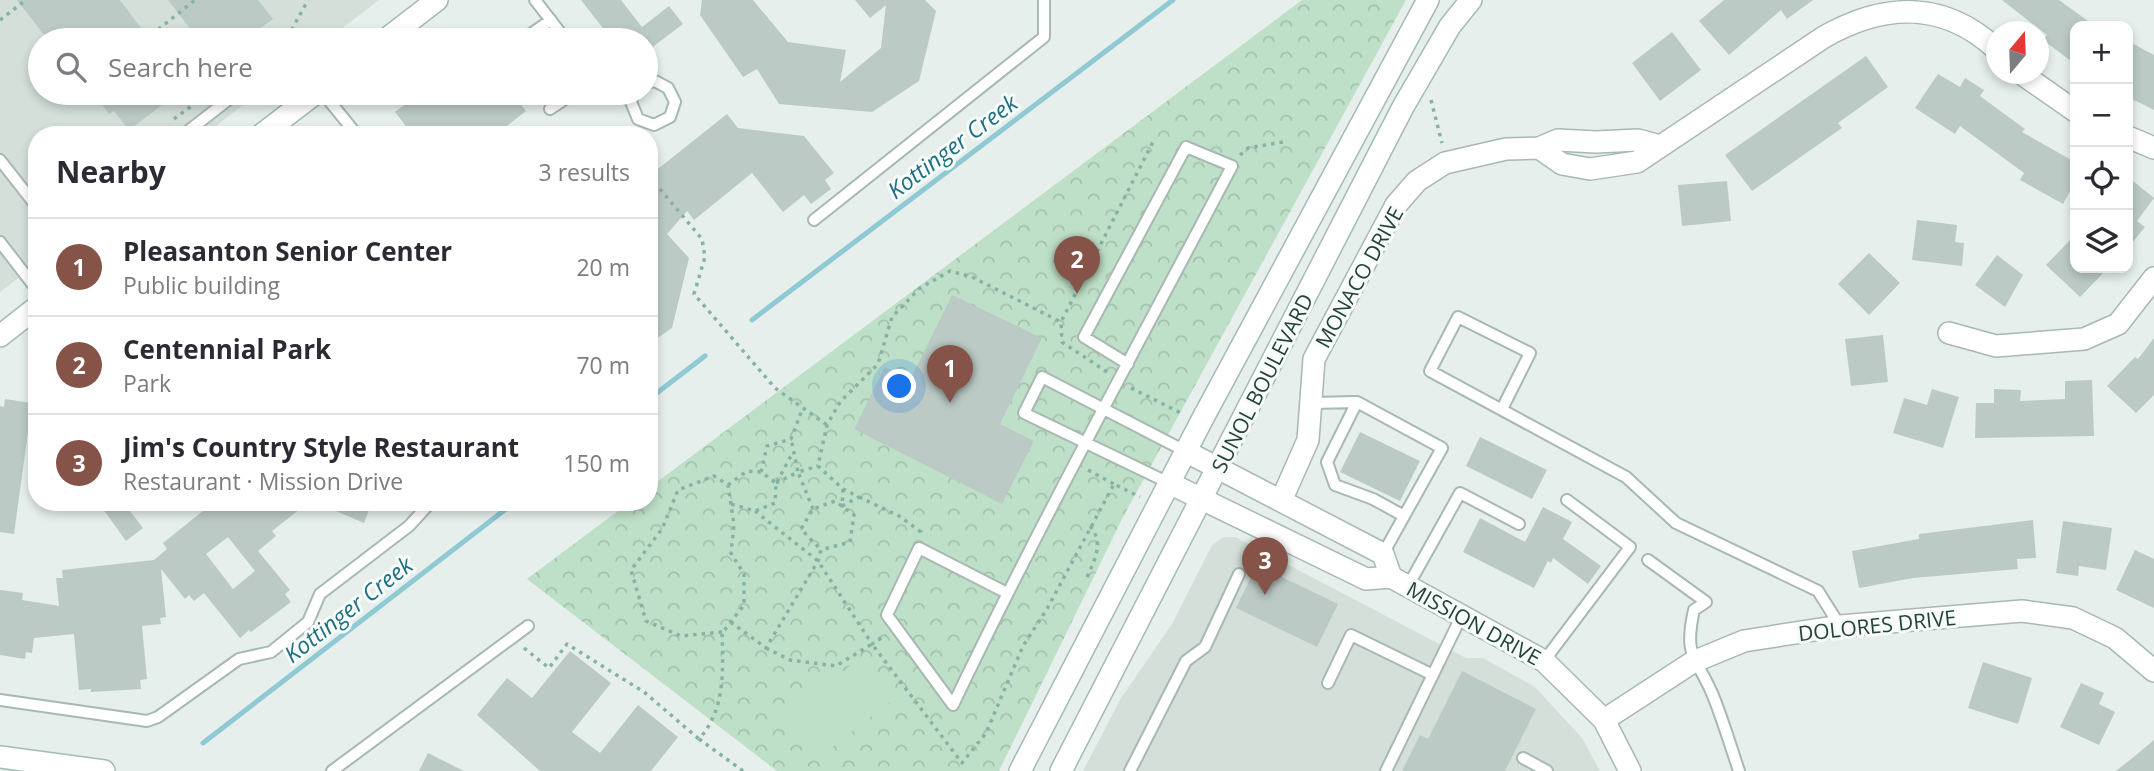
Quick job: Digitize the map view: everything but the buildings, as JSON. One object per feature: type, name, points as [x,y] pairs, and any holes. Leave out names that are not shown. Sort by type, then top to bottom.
[{"type":"street","points":[[401,28],[437,0]]},
{"type":"street","name":"SUNOL BOULEVARD","points":[[1026,766],[1185,451],[1428,0]]},
{"type":"street","name":"SUNOL BOULEVARD","points":[[1061,771],[1422,74],[1450,26],[1471,0]]},
{"type":"street","name":"MONACO DRIVE","points":[[1281,501],[1308,440],[1314,359],[1396,205],[1417,181],[1445,163],[1506,149],[1539,148],[1559,140],[1638,140],[1660,146],[1855,19],[1895,9],[1941,14],[1979,32],[1986,39]]},
{"type":"street","points":[[2036,84],[2070,108]]},
{"type":"street","points":[[273,126],[300,105]]},
{"type":"street","points":[[2133,139],[2154,148]]},
{"type":"street","points":[[1950,333],[1997,346],[2084,340],[2118,324],[2154,278]]},
{"type":"street","points":[[0,335],[28,317]]},
{"type":"street","points":[[1185,451],[1383,554]]},
{"type":"street","name":"MISSION DRIVE","points":[[1169,483],[1366,579],[1400,581],[1544,661],[1604,720],[1629,771]]},
{"type":"street","name":"MISSION DRIVE","points":[[1383,554],[1400,581]]},
{"type":"street","name":"DOLORES DRIVE","points":[[1604,720],[1693,662],[1744,641],[1840,626],[2022,611],[2073,618],[2115,638],[2152,662]]},
{"type":"street","points":[[0,757],[104,771]]},
{"type":"lane","points":[[535,0],[557,28]]},
{"type":"lane","points":[[814,220],[1044,37],[1044,0]]},
{"type":"lane","points":[[539,28],[551,20]]},
{"type":"lane","points":[[632,105],[638,119],[654,125],[670,117],[675,102],[668,88],[658,83]]},
{"type":"lane","points":[[195,126],[222,105]]},
{"type":"lane","points":[[333,105],[350,126]]},
{"type":"lane","points":[[550,109],[556,105]]},
{"type":"lane","points":[[1007,593],[919,548],[887,615],[953,705],[1007,593],[1087,443],[1232,166],[1186,147],[1084,337],[1128,364]]},
{"type":"lane","points":[[0,160],[28,196]]},
{"type":"lane","points":[[0,242],[28,278]]},
{"type":"lane","points":[[1502,409],[1530,353],[1458,317],[1430,371],[1626,477],[1676,523],[1818,591],[1840,626]]},
{"type":"lane","points":[[1169,483],[1024,413],[1042,376],[1185,451]]},
{"type":"lane","points":[[1357,402],[1327,462],[1335,485],[1373,499],[1405,516]]},
{"type":"lane","points":[[1311,403],[1357,402],[1442,448],[1383,554]]},
{"type":"lane","points":[[1400,581],[1460,493],[1519,524]]},
{"type":"lane","points":[[1544,661],[1630,547],[1567,500]]},
{"type":"lane","points":[[0,700],[146,721],[158,717],[239,659],[271,652],[308,622],[320,594],[409,526],[423,511]]},
{"type":"lane","points":[[1648,561],[1706,602],[1694,610],[1688,639],[1693,662],[1713,695],[1739,771]]},
{"type":"lane","points":[[1130,771],[1186,661],[1205,647],[1238,574]]},
{"type":"lane","points":[[1386,771],[1462,615]]},
{"type":"lane","points":[[332,771],[528,626]]},
{"type":"lane","points":[[1328,683],[1351,635],[1433,675]]},
{"type":"lane","points":[[1523,758],[1547,771]]},
{"type":"path","points":[[0,20],[26,0]]},
{"type":"path","points":[[160,28],[195,0]]},
{"type":"path","points":[[293,28],[308,0]]},
{"type":"path","points":[[1422,74],[1442,141],[1445,163]]},
{"type":"path","points":[[174,119],[193,105]]},
{"type":"path","points":[[818,466],[827,425],[840,402],[878,364],[892,317],[920,288],[950,271],[972,277],[1061,323],[1154,138]]},
{"type":"path","points":[[1228,164],[1248,148],[1283,142]]},
{"type":"path","points":[[658,187],[702,239],[705,257],[694,294],[775,388],[802,410],[827,425]]},
{"type":"path","points":[[802,410],[791,439],[798,472],[813,509]]},
{"type":"path","points":[[761,472],[767,446],[791,439]]},
{"type":"path","points":[[755,511],[775,503],[776,483],[793,451]]},
{"type":"path","points":[[776,483],[818,466]]},
{"type":"path","points":[[818,466],[843,489],[899,516],[921,532],[919,548]]},
{"type":"path","points":[[729,485],[747,471],[761,472],[776,483]]},
{"type":"path","points":[[729,485],[714,476],[678,490],[662,529],[631,570],[646,621],[681,636],[724,630],[732,623],[766,648],[790,660],[836,666],[896,627]]},
{"type":"path","points":[[731,504],[755,511],[818,561],[872,644],[962,763],[986,733],[1023,646],[1047,609],[1114,484],[1140,498],[1143,486]]},
{"type":"path","points":[[699,739],[707,730],[723,688],[724,630],[744,605],[744,574],[731,553],[734,525],[729,485]]},
{"type":"path","points":[[842,506],[843,489]]},
{"type":"path","points":[[842,506],[859,497]]},
{"type":"path","points":[[835,501],[854,514],[850,542],[821,550],[801,529],[813,509],[835,501]]},
{"type":"path","points":[[1087,577],[1098,550],[1098,541],[1090,526]]},
{"type":"path","points":[[766,648],[818,561],[821,550]]},
{"type":"path","points":[[511,638],[549,668],[567,644],[644,692],[699,739],[743,771]]},
{"type":"shaded area","points":[[0,0],[379,0],[343,28],[28,28],[28,105],[243,105],[216,126],[28,126],[28,271],[0,292]]},
{"type":"shaded area","points":[[1224,537],[1235,537],[1466,658],[1483,658],[1535,687],[1582,738],[1600,771],[1083,771],[1121,698],[1172,624],[1212,545]]},
{"type":"green space","points":[[1302,0],[1406,0],[1123,517],[999,771],[777,771],[527,579],[618,511],[658,511],[658,481]]},
{"type":"green space","points":[[865,655],[897,697],[814,761],[781,717]]},
{"type":"waterway","name":"Kottinger Creek","points":[[752,320],[1173,0]]},
{"type":"waterway","name":"Kottinger Creek","points":[[658,392],[705,356]]},
{"type":"waterway","name":"Kottinger Creek","points":[[203,743],[503,511]]},
{"type":"place","name":"Centennial Park","points":[[1077,294]]},
{"type":"place","name":"Pleasanton Senior Center","points":[[950,403]]},
{"type":"place","name":"Jim's Country Style Restaurant","points":[[1265,595]]}]
